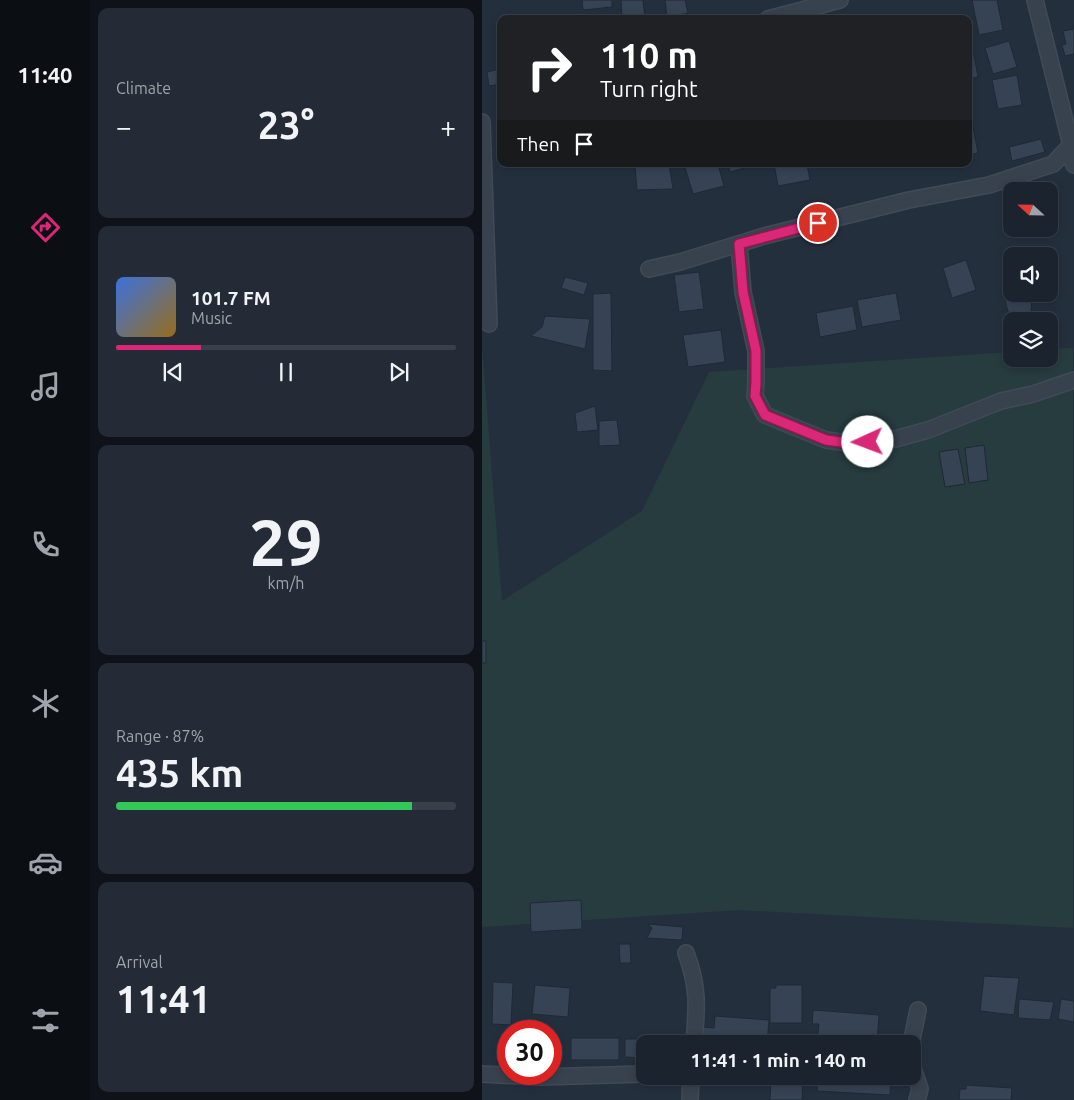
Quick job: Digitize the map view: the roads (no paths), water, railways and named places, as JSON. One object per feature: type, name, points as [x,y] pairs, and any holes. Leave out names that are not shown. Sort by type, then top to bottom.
[{"type":"street","points":[[783,15],[840,0]]},
{"type":"street","points":[[1035,0],[1071,145],[1070,155],[1074,165]]},
{"type":"street","points":[[482,122],[489,324]]},
{"type":"street","points":[[648,269],[909,200],[989,185],[1053,164],[1071,145]]},
{"type":"street","points":[[739,244],[743,292],[756,351],[755,396],[765,415],[826,440],[848,443],[895,439],[928,430],[1001,401],[1033,394],[1074,380]]},
{"type":"street","points":[[686,952],[693,972],[698,1001],[695,1035]]},
{"type":"street","points":[[913,1035],[918,1010]]},
{"type":"street","points":[[482,1074],[540,1077],[636,1074]]},
{"type":"street","points":[[690,1100],[691,1085]]},
{"type":"street","points":[[917,1100],[920,1089],[919,1085]]}]
